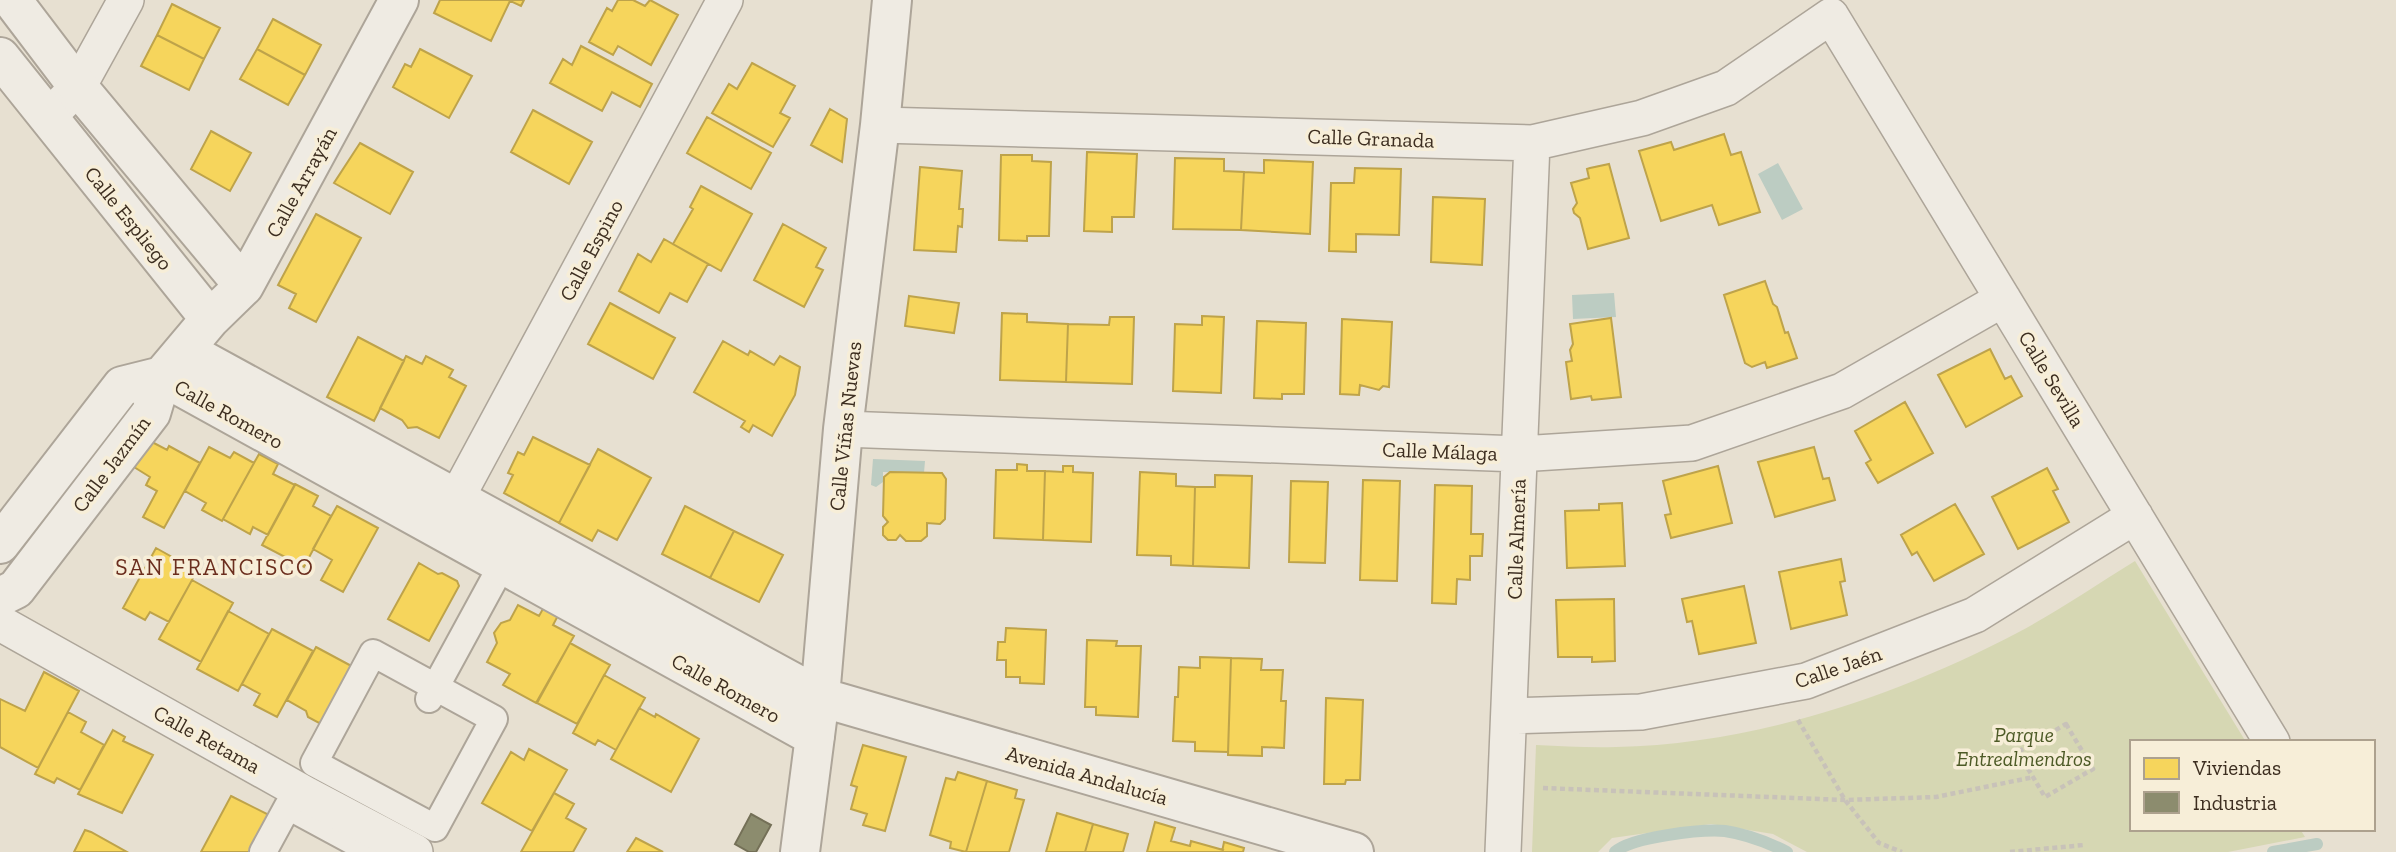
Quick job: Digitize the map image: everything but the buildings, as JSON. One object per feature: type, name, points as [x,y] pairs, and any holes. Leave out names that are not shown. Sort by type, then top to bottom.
[{"type":"street","name":"Calle Espliego","points":[[12,0],[78,87],[244,286]]},
{"type":"street","points":[[48,117],[78,87],[126,0]]},
{"type":"street","name":"Calle Arrayán","points":[[173,363],[210,319],[244,286],[399,0]]},
{"type":"street","name":"Calle Espino","points":[[456,499],[725,0]]},
{"type":"street","name":"Calle Viñas Nuevas","points":[[800,852],[820,697],[844,429],[892,0]]},
{"type":"street","name":"Calle Granada","points":[[880,125],[1532,143],[1642,118],[1726,88],[1831,16]]},
{"type":"street","name":"Calle Sevilla","points":[[1831,16],[2271,740]]},
{"type":"street","name":"Calle Espliego","points":[[0,57],[210,319]]},
{"type":"street","name":"Calle Almería","points":[[1503,852],[1532,143]]},
{"type":"street","name":"Calle Málaga","points":[[844,429],[1519,454],[1692,443],[1842,391],[2003,299]]},
{"type":"street","name":"Calle Romero","points":[[173,363],[456,499],[820,697]]},
{"type":"street","name":"Calle Romero","points":[[173,363],[502,565],[815,737]]},
{"type":"street","name":"Calle Jazmín","points":[[0,544],[122,386],[173,363]]},
{"type":"street","name":"Calle Jazmín","points":[[0,597],[16,589],[151,413],[173,363]]},
{"type":"street","name":"Calle Jaén","points":[[1508,716],[1641,712],[1806,681],[1975,615],[2135,516]]},
{"type":"street","points":[[433,692],[502,565]]},
{"type":"street","name":"Calle Retama","points":[[0,623],[415,852]]},
{"type":"street","points":[[373,653],[433,692],[494,719],[435,828],[314,763],[373,653]]},
{"type":"street","name":"Avenida Andalucía","points":[[820,697],[1354,852]]},
{"type":"street","points":[[263,852],[288,806],[373,852]]},
{"type":"path","points":[[1778,687],[1846,800],[1879,843],[1902,852]]},
{"type":"path","points":[[2066,724],[2093,769],[2045,797],[2034,777],[2018,752],[2066,724]]},
{"type":"path","points":[[1506,787],[1846,800],[1936,797],[2034,777]]},
{"type":"path","points":[[2010,852],[2084,845]]},
{"type":"green space","name":"Parque Entrealmendros","points":[[2135,561],[2245,740],[2130,740],[2130,831],[2301,831],[2305,837],[2228,852],[1807,852],[1773,834],[1711,824],[1612,838],[1598,852],[1532,852],[1536,745],[1606,747],[1668,744],[1720,737],[1823,713],[1922,677],[1970,656],[2047,616]]},
{"type":"shaded area","points":[[1778,163],[1803,209],[1782,220],[1758,174]]},
{"type":"shaded area","points":[[1614,293],[1616,317],[1573,319],[1572,295]]},
{"type":"shaded area","points":[[873,459],[925,461],[924,473],[883,472],[883,482],[876,487],[871,485]]},
{"type":"waterway","points":[[1615,852],[1651,838],[1714,831],[1749,837],[1787,852]]},
{"type":"waterway","points":[[2273,852],[2317,844]]},
{"type":"district","name":"SAN FRANCISCO","points":[[215,567]]}]
